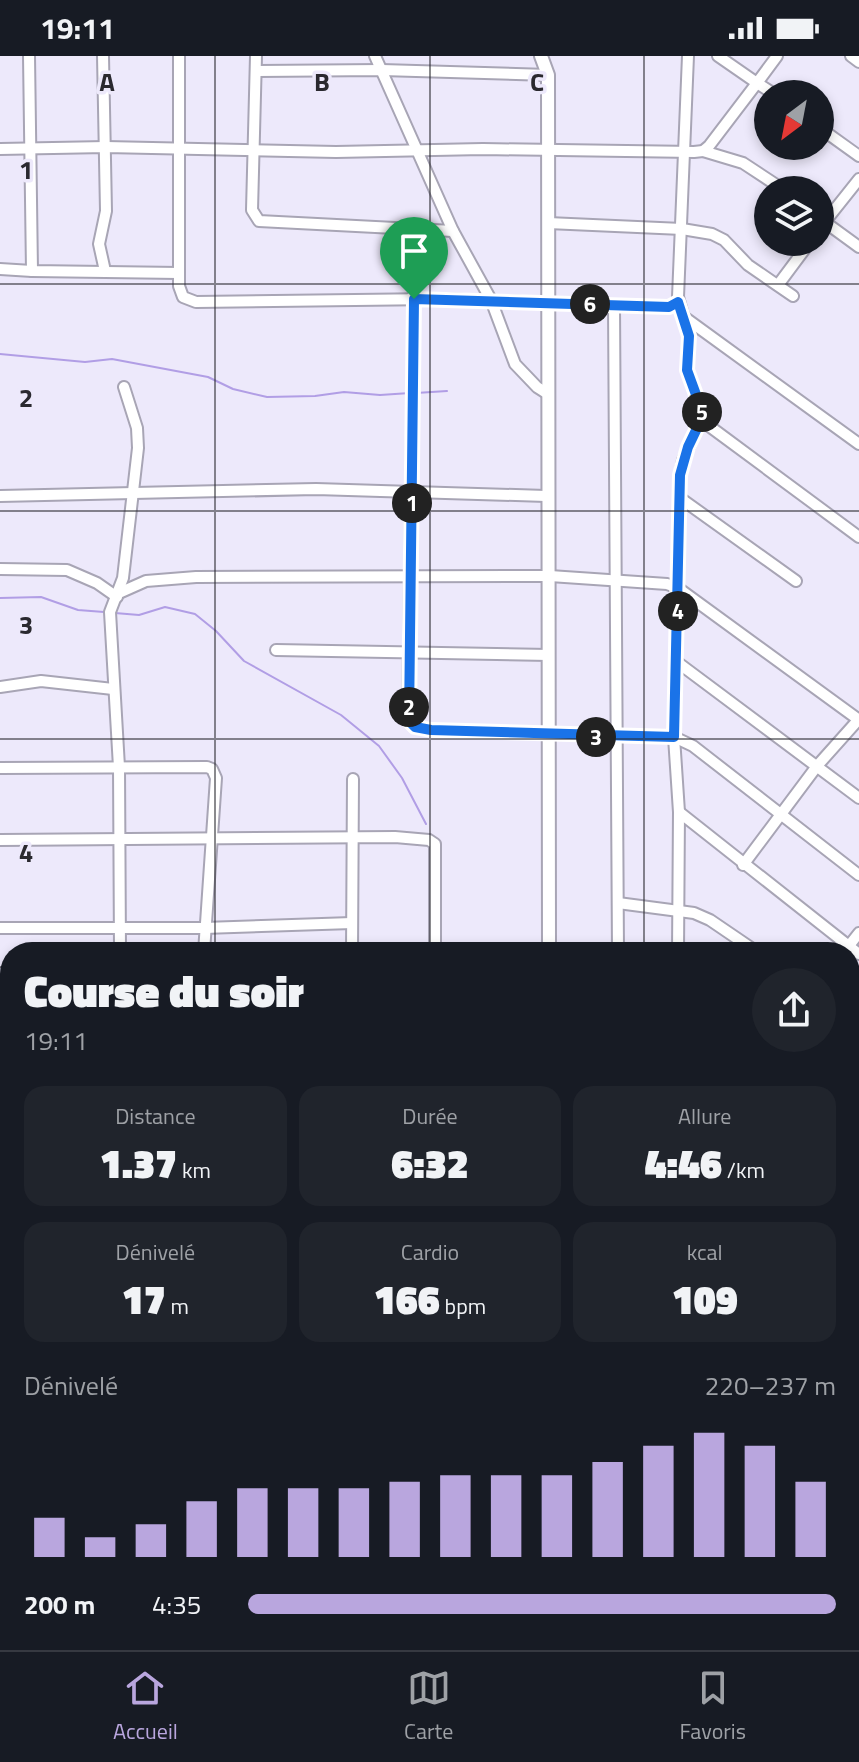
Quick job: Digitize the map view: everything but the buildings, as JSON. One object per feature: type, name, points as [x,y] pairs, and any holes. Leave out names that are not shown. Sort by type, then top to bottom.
[{"type":"main road","points":[[541,56],[548,75],[546,496],[550,576],[549,942]]},
{"type":"street","points":[[29,56],[32,271]]},
{"type":"street","points":[[103,56],[106,211],[99,244],[105,271]]},
{"type":"street","points":[[179,56],[179,286],[183,297],[196,302],[414,299],[669,307],[678,302]]},
{"type":"street","points":[[256,56],[252,210],[259,221],[453,231]]},
{"type":"street","points":[[375,56],[453,231],[491,300],[515,364],[548,394]]},
{"type":"street","points":[[678,942],[679,812],[674,737],[680,475],[702,411],[687,370],[689,336],[678,302],[688,56]]},
{"type":"street","points":[[718,56],[754,81]]},
{"type":"street","points":[[759,80],[777,56]]},
{"type":"street","points":[[851,56],[859,62]]},
{"type":"street","points":[[257,71],[382,70],[548,75]]},
{"type":"street","points":[[703,151],[754,87]]},
{"type":"street","points":[[834,138],[859,156]]},
{"type":"street","points":[[0,149],[703,151],[743,163],[763,176]]},
{"type":"street","points":[[834,209],[859,179]]},
{"type":"street","points":[[548,223],[682,229],[712,234],[724,240],[748,265],[793,296]]},
{"type":"street","points":[[834,231],[859,247]]},
{"type":"street","points":[[778,285],[800,256]]},
{"type":"street","points":[[0,269],[179,273]]},
{"type":"street","points":[[414,299],[409,721],[415,727],[548,735],[674,737],[693,746],[859,875]]},
{"type":"street","points":[[614,305],[618,942]]},
{"type":"street","points":[[684,317],[859,444]]},
{"type":"street","points":[[120,942],[119,767],[110,612],[118,595],[128,542],[138,448],[137,428],[124,387]]},
{"type":"street","points":[[701,420],[859,537]]},
{"type":"street","points":[[0,486],[0,496],[316,489],[546,496]]},
{"type":"street","points":[[680,498],[796,581]]},
{"type":"street","points":[[0,569],[67,570],[118,595]]},
{"type":"street","points":[[118,595],[146,581],[196,577],[550,576],[667,584],[678,588],[859,720],[817,766],[743,865]]},
{"type":"street","points":[[276,650],[549,655]]},
{"type":"street","points":[[677,662],[859,798]]},
{"type":"street","points":[[0,687],[41,681],[113,689]]},
{"type":"street","points":[[0,768],[212,769],[216,778],[204,942]]},
{"type":"street","points":[[352,942],[353,779]]},
{"type":"street","points":[[679,812],[837,942]]},
{"type":"street","points":[[0,840],[415,837],[433,842],[435,942]]},
{"type":"street","points":[[618,903],[679,910],[710,920],[743,942]]},
{"type":"street","points":[[0,928],[204,928],[352,923]]},
{"type":"waterway","points":[[0,354],[85,362],[112,359],[208,377],[233,389],[267,397],[344,392],[380,395],[410,393]]},
{"type":"waterway","points":[[416,393],[447,391]]},
{"type":"waterway","points":[[0,598],[41,597],[78,610],[104,612]]},
{"type":"waterway","points":[[115,613],[139,615],[165,607],[195,614],[244,661],[341,715],[379,746],[402,778],[426,824]]},
{"type":"route","points":[[414,299],[669,307],[678,302],[689,336],[687,370],[702,411],[680,475],[674,737],[431,730],[415,727],[409,721],[414,299]]}]
